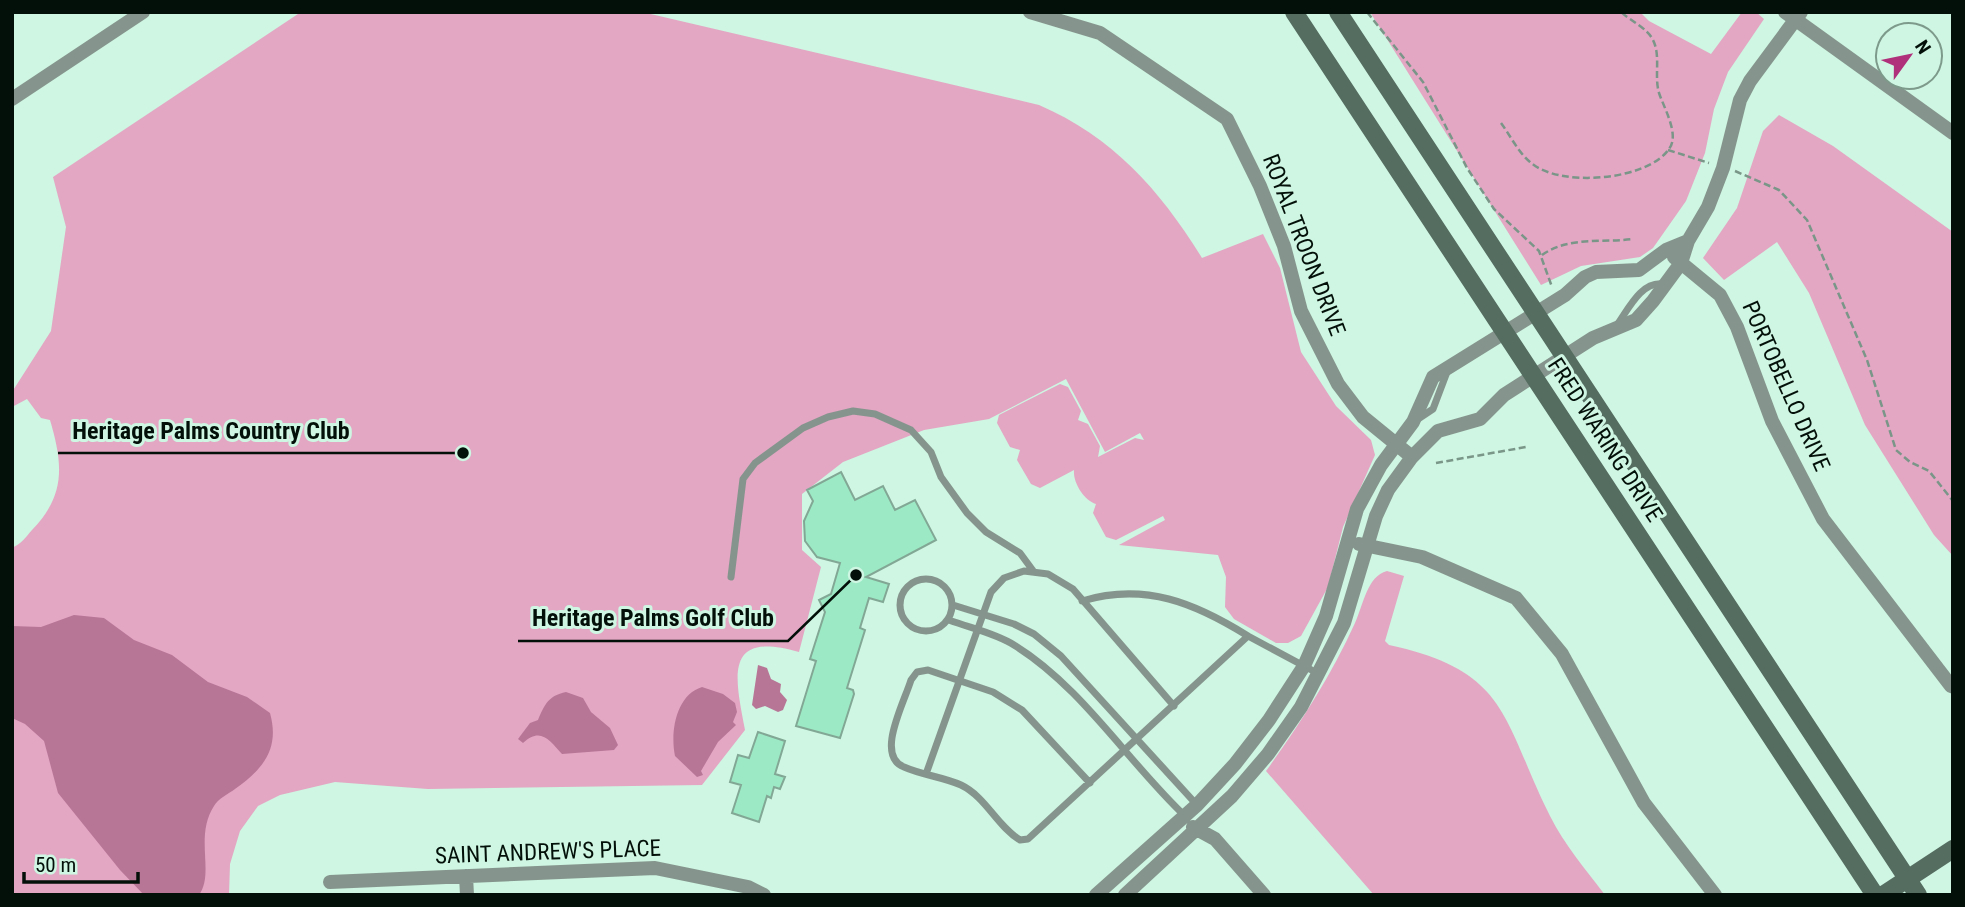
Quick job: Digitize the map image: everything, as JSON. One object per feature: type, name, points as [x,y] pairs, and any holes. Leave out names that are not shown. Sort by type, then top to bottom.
[{"type":"main road","name":"FRED WARING DRIVE","points":[[1294,12],[1875,895]]},
{"type":"main road","name":"FRED WARING DRIVE","points":[[1338,12],[1918,895]]},
{"type":"main road","points":[[1883,895],[1953,849]]},
{"type":"street","points":[[12,99],[143,12]]},
{"type":"street","name":"ROYAL TROON DRIVE","points":[[1030,12],[1100,33],[1227,119],[1261,186],[1284,246],[1301,311],[1338,384],[1363,417],[1412,457]]},
{"type":"street","points":[[1125,895],[1201,827],[1268,754],[1320,674],[1348,611],[1382,503],[1412,457],[1438,431],[1480,419],[1504,395],[1592,338],[1636,320],[1658,287],[1681,263],[1688,241],[1708,207],[1723,168],[1740,100],[1794,15],[1953,133]]},
{"type":"street","points":[[1096,895],[1197,805],[1252,743],[1304,666],[1336,587],[1361,501],[1395,444],[1418,416],[1433,377],[1506,333],[1596,272],[1639,270],[1666,250],[1688,241]]},
{"type":"street","name":"PORTOBELLO DRIVE","points":[[1666,250],[1720,295],[1737,327],[1772,421],[1823,519],[1952,686]]},
{"type":"street","points":[[1348,541],[1422,557],[1516,598],[1562,654],[1644,803],[1715,895]]},
{"type":"street","points":[[1197,805],[1201,827]]},
{"type":"street","points":[[1185,816],[1215,839],[1264,895]]},
{"type":"street","name":"SAINT ANDREW'S PLACE","points":[[330,881],[655,868],[748,887],[764,895]]},
{"type":"street","points":[[466,876],[467,895]]},
{"type":"lane","points":[[1639,270],[1658,287]]},
{"type":"lane","points":[[731,577],[743,478],[755,463],[803,428],[828,417],[853,411],[875,414],[911,430],[932,452],[941,477],[967,513],[986,532],[1020,553],[1034,572]]},
{"type":"lane","points":[[1418,416],[1438,431]]},
{"type":"lane","points":[[926,774],[980,631],[991,592],[1004,578],[1024,571],[1048,574],[1073,589],[1174,706]]},
{"type":"lane","points":[[932,579],[947,588],[953,605],[949,620],[933,631],[916,629],[904,618],[900,601],[907,586],[915,581],[932,579]]},
{"type":"lane","points":[[1082,600],[1108,593],[1179,600],[1208,612],[1320,674]]},
{"type":"lane","points":[[953,605],[1034,634],[1061,656],[1197,805]]},
{"type":"lane","points":[[949,620],[1011,643],[1035,659],[1059,680],[1185,816]]},
{"type":"lane","points":[[1090,783],[1022,710],[993,692],[928,670],[918,672],[911,680],[888,748],[892,761],[961,785],[976,795],[1020,841],[1028,839],[1125,752],[1248,636]]},
{"type":"path","points":[[1367,12],[1372,23],[1423,82],[1467,168],[1494,209],[1541,255],[1552,287]]},
{"type":"path","points":[[1621,12],[1646,31],[1654,43],[1657,82],[1672,135],[1668,150]]},
{"type":"path","points":[[1501,123],[1531,164],[1566,178],[1597,178],[1623,174],[1668,150],[1779,190],[1807,220],[1867,360],[1896,450],[1910,462],[1929,471],[1953,500]]},
{"type":"path","points":[[1541,255],[1558,246],[1589,240],[1633,239]]},
{"type":"path","points":[[1436,463],[1527,447]]},
{"type":"shaded area","points":[[301,12],[642,12],[1039,105],[1090,133],[1133,168],[1169,210],[1202,258],[1263,234],[1280,268],[1301,352],[1336,406],[1371,440],[1375,455],[1343,527],[1328,587],[1301,636],[1288,643],[1276,643],[1234,619],[1225,607],[1226,577],[1218,555],[1119,545],[1165,520],[1163,516],[1116,540],[1106,537],[1093,513],[1096,504],[1087,499],[1080,490],[1074,470],[1040,488],[1031,484],[1017,460],[1020,450],[1010,447],[997,423],[999,415],[1060,384],[1068,387],[1081,411],[1078,420],[1088,424],[1100,446],[1098,457],[1135,438],[1144,440],[1140,433],[1105,452],[1066,379],[989,419],[924,430],[843,462],[802,494],[802,550],[821,567],[799,652],[757,647],[746,653],[740,663],[738,676],[745,730],[702,785],[428,789],[335,782],[280,795],[258,806],[240,831],[230,864],[229,895],[12,895],[12,548],[25,538],[51,504],[59,478],[59,465],[50,420],[41,418],[27,399],[12,407],[12,392],[51,331],[66,227],[53,177]]},
{"type":"shaded area","points":[[1370,12],[1640,12],[1649,21],[1711,54],[1742,12],[1756,12],[1764,19],[1728,72],[1714,109],[1705,153],[1686,201],[1653,248],[1640,257],[1581,266],[1541,285]]},
{"type":"shaded area","points":[[1779,115],[1833,146],[1953,232],[1953,556],[1934,535],[1865,425],[1809,293],[1777,242],[1724,280],[1703,258],[1737,208],[1763,131]]},
{"type":"shaded area","points":[[1387,571],[1404,576],[1385,641],[1389,645],[1429,656],[1458,669],[1480,685],[1497,704],[1550,816],[1605,895],[1374,895],[1266,771],[1325,681],[1346,643],[1370,585],[1380,574]]},
{"type":"shaded area","points":[[74,615],[104,618],[134,640],[172,655],[208,682],[247,697],[270,713],[273,737],[267,757],[254,774],[218,801],[208,818],[205,830],[205,876],[199,895],[144,895],[120,870],[58,793],[44,741],[25,724],[12,718],[12,626],[41,627]]},
{"type":"shaded area","points":[[758,665],[767,668],[771,679],[781,684],[780,692],[787,700],[783,710],[778,712],[765,706],[756,709],[752,705]]},
{"type":"shaded area","points":[[702,687],[723,694],[735,703],[737,712],[733,722],[736,725],[718,742],[701,771],[703,775],[697,777],[675,756],[673,736],[681,706],[693,691]]},
{"type":"shaded area","points":[[566,692],[583,698],[591,712],[610,728],[618,745],[614,750],[562,754],[545,737],[535,736],[523,743],[518,739],[530,723],[538,720],[548,702]]},
{"type":"building","points":[[841,472],[855,500],[883,486],[895,510],[915,500],[936,540],[866,577],[889,584],[883,602],[869,598],[860,628],[865,630],[847,688],[853,690],[854,694],[840,738],[796,726],[816,661],[810,659],[825,612],[819,600],[831,594],[840,563],[817,557],[805,541],[804,521],[813,501],[807,490]]},
{"type":"building","points":[[758,732],[785,741],[775,774],[785,777],[780,789],[774,787],[771,798],[767,796],[759,822],[732,813],[741,785],[730,782],[738,755],[749,758]]},
{"type":"place","name":"Heritage Palms Country Club","points":[[463,453]]},
{"type":"place","name":"Heritage Palms Golf Club","points":[[856,575]]}]
